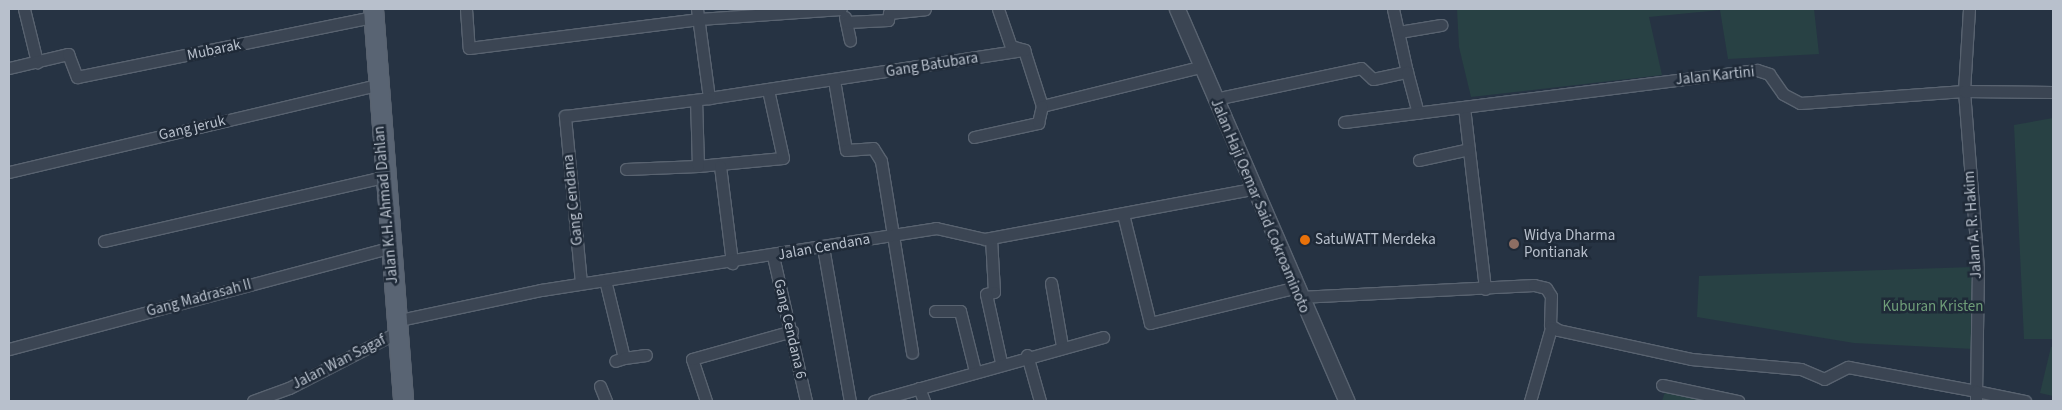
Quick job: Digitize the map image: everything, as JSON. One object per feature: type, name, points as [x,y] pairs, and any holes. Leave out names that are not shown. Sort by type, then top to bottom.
[{"type":"main road","name":"Jalan K.H. Ahmad Dahlan","points":[[373,13],[383,177],[403,401]]},
{"type":"street","points":[[9,68],[36,62],[24,9]]},
{"type":"street","points":[[466,9],[469,48],[698,14],[841,10],[847,22],[850,40]]},
{"type":"street","points":[[847,22],[888,20],[889,12],[925,9]]},
{"type":"street","points":[[974,138],[1038,123],[1042,106],[1024,50],[1011,46],[998,9]]},
{"type":"street","name":"Jalan Haji Oemar Said Cokroaminoto","points":[[1178,9],[1200,67],[1252,189],[1347,401]]},
{"type":"street","points":[[1393,9],[1418,113]]},
{"type":"street","name":"Jalan A. R. Hakim","points":[[1969,9],[1964,91],[1978,268],[1976,396]]},
{"type":"street","name":"Mubarak","points":[[36,62],[71,56],[76,77],[373,13]]},
{"type":"street","points":[[698,14],[709,98]]},
{"type":"street","points":[[1399,32],[1441,25]]},
{"type":"street","name":"Gang Batubara","points":[[564,116],[768,90],[1024,50]]},
{"type":"street","points":[[1042,106],[1200,67]]},
{"type":"street","points":[[1214,100],[1358,68],[1373,79],[1407,72]]},
{"type":"street","name":"Jalan Kartini","points":[[1344,122],[1757,70],[1769,74],[1789,99],[1800,103],[1964,91],[2053,92]]},
{"type":"street","points":[[834,80],[846,150],[873,148],[881,161],[912,353]]},
{"type":"street","name":"Gang jeruk","points":[[9,172],[376,85]]},
{"type":"street","points":[[626,169],[720,166],[784,156],[768,90]]},
{"type":"street","points":[[696,100],[698,166]]},
{"type":"street","points":[[1464,107],[1485,288]]},
{"type":"street","name":"Gang Cendana","points":[[564,116],[581,284]]},
{"type":"street","points":[[1419,160],[1469,149]]},
{"type":"street","points":[[720,166],[732,263]]},
{"type":"street","points":[[104,241],[383,177]]},
{"type":"street","name":"Jalan Cendana","points":[[396,327],[605,280],[732,263],[936,228],[991,238],[1252,189]]},
{"type":"street","points":[[1123,214],[1150,324],[1297,293],[1546,288],[1551,296],[1551,328],[1530,401]]},
{"type":"street","points":[[991,238],[994,292],[986,294],[1002,362]]},
{"type":"street","points":[[823,247],[850,401]]},
{"type":"street","name":"Gang Madrasah II","points":[[9,349],[389,248]]},
{"type":"street","name":"Gang Cendana 6","points":[[773,256],[792,331],[806,401]]},
{"type":"street","points":[[605,280],[619,360],[646,355]]},
{"type":"street","points":[[1051,283],[1062,346]]},
{"type":"street","points":[[940,308],[960,311],[975,371]]},
{"type":"street","name":"Jalan Wan Sagaf","points":[[253,401],[289,388],[396,327]]},
{"type":"street","points":[[1551,328],[1692,359],[1801,369],[1824,379],[1848,367],[1976,396],[2025,401]]},
{"type":"street","points":[[706,401],[692,359],[792,331]]},
{"type":"street","points":[[874,401],[1002,362],[1103,336]]},
{"type":"street","points":[[1027,355],[1040,401]]},
{"type":"street","points":[[1662,385],[1738,401]]},
{"type":"street","points":[[600,386],[606,401]]},
{"type":"street","points":[[919,388],[924,401]]},
{"type":"green space","points":[[1457,9],[1814,9],[1819,54],[1728,59],[1720,10],[1649,17],[1662,75],[1471,97],[1459,47]]},
{"type":"green space","points":[[2053,118],[2053,339],[2024,339],[2014,125]]},
{"type":"green space","name":"Kuburan Kristen","points":[[1973,267],[1974,349],[1854,343],[1697,317],[1699,276]]},
{"type":"green space","points":[[2051,347],[2053,347],[2053,396],[2040,393]]},
{"type":"green space","points":[[1665,392],[1703,401],[1662,401]]},
{"type":"place","name":"SatuWATT Merdeka","points":[[1305,240]]},
{"type":"place","name":"Widya Dharma Pontianak","points":[[1514,244]]}]
